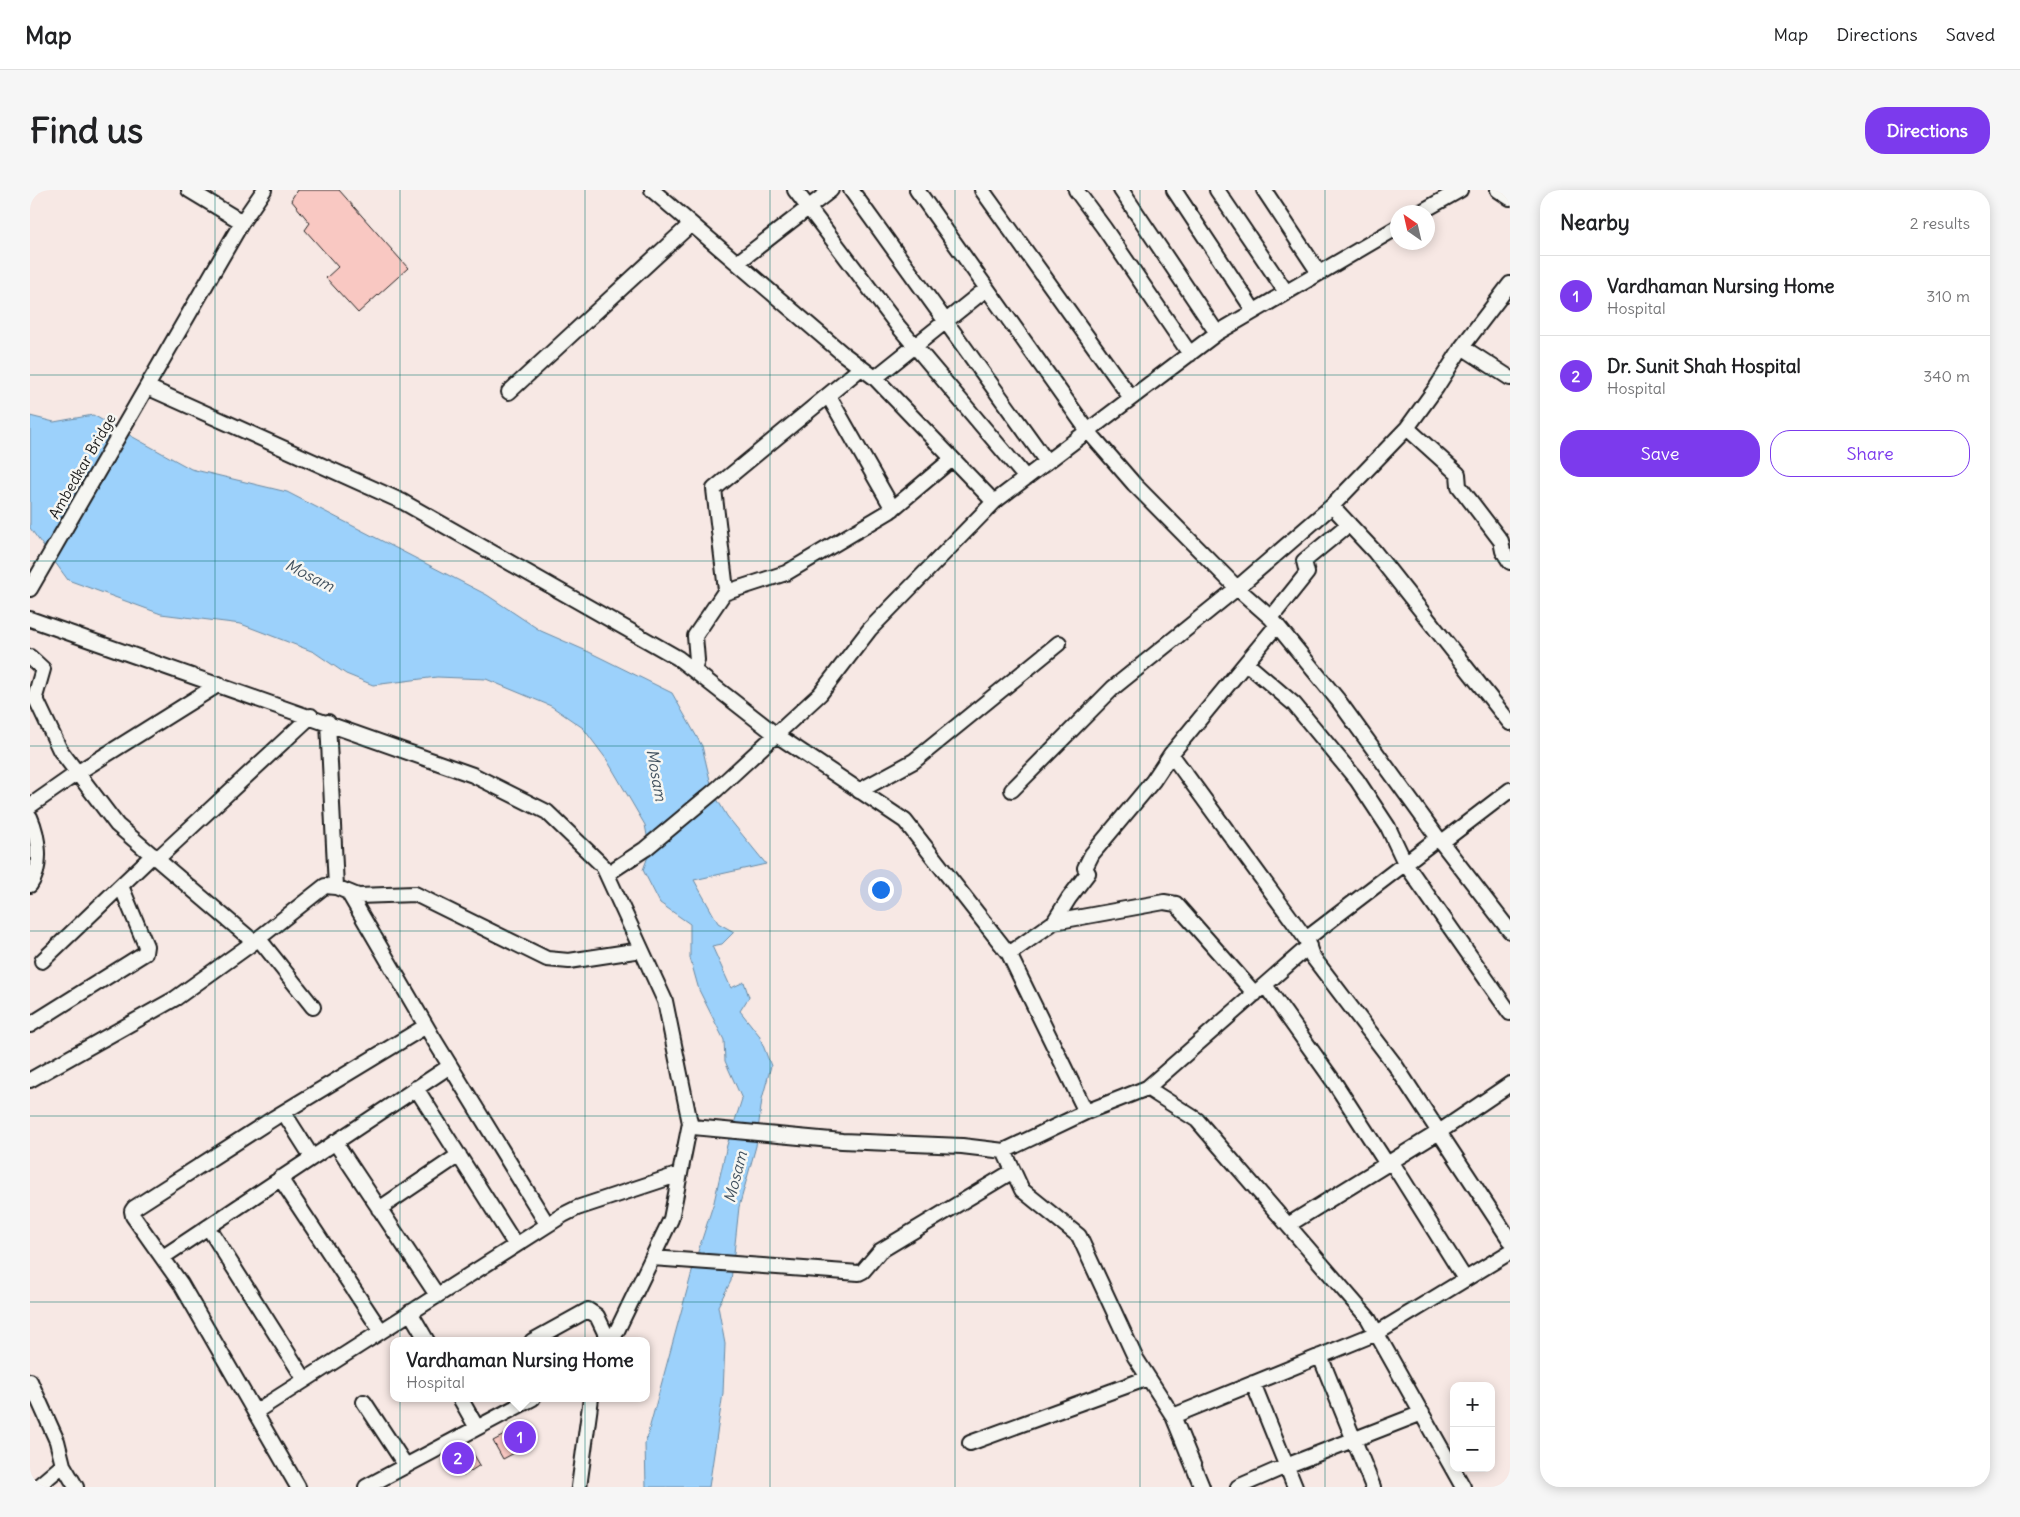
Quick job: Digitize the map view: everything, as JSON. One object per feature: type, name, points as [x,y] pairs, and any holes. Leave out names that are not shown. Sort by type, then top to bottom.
[{"type":"street","points":[[190,190],[242,222]]},
{"type":"street","name":"Ambedkar Bridge","points":[[30,589],[242,222],[264,190]]},
{"type":"street","points":[[652,190],[875,378],[994,502]]},
{"type":"street","points":[[795,190],[914,345],[1026,478]]},
{"type":"street","points":[[737,263],[832,190]]},
{"type":"street","points":[[851,190],[1047,462]]},
{"type":"street","points":[[916,190],[1088,431],[1134,484],[1237,588],[1274,622],[1338,700],[1440,840],[1510,931]]},
{"type":"street","points":[[982,190],[1131,398]]},
{"type":"street","points":[[1076,190],[1190,354]]},
{"type":"street","points":[[1121,190],[1217,333]]},
{"type":"street","points":[[1174,190],[1254,311]]},
{"type":"street","points":[[1217,190],[1286,292]]},
{"type":"street","points":[[1264,190],[1319,273]]},
{"type":"street","points":[[1434,205],[1460,190]]},
{"type":"street","points":[[1498,190],[1510,198]]},
{"type":"street","points":[[508,392],[692,224]]},
{"type":"street","points":[[607,874],[645,849],[717,789],[820,694],[870,629],[994,502],[1217,333],[1390,231]]},
{"type":"street","points":[[1012,790],[1113,688],[1237,588],[1332,506],[1407,428],[1436,388],[1462,347],[1510,284]]},
{"type":"street","points":[[875,378],[986,289]]},
{"type":"street","points":[[1462,347],[1510,378]]},
{"type":"street","points":[[694,670],[697,660],[695,636],[726,590],[714,489],[861,368]]},
{"type":"street","points":[[147,387],[403,502],[678,658],[776,734],[905,821],[1009,954],[1086,1112]]},
{"type":"street","points":[[828,395],[893,509]]},
{"type":"street","points":[[1407,428],[1458,474],[1459,486],[1501,541],[1502,550],[1510,562]]},
{"type":"street","points":[[724,593],[779,576],[893,509],[952,459]]},
{"type":"street","points":[[1332,506],[1374,551],[1510,723]]},
{"type":"street","points":[[1009,954],[1054,922],[1088,873],[1085,868],[1092,854],[1154,781],[1172,754],[1246,663],[1307,573],[1304,561],[1349,524]]},
{"type":"street","points":[[30,619],[311,716],[474,775],[547,812],[604,866],[665,1001],[691,1125],[672,1219],[613,1337]]},
{"type":"street","points":[[859,791],[914,761],[1059,643]]},
{"type":"street","points":[[30,657],[43,669],[35,697],[60,750],[117,825],[257,941],[313,1007]]},
{"type":"street","points":[[1246,663],[1294,704],[1357,780],[1388,827],[1405,863],[1510,1014]]},
{"type":"street","points":[[30,806],[77,773],[218,684]]},
{"type":"street","points":[[42,961],[121,886],[311,716]]},
{"type":"street","points":[[328,722],[342,890],[547,1224]]},
{"type":"street","points":[[1172,754],[1308,942],[1312,956],[1395,1065],[1510,1240]]},
{"type":"street","points":[[691,1125],[842,1141],[962,1146],[1004,1151],[1086,1112],[1146,1088],[1260,989],[1308,942],[1405,863],[1510,790]]},
{"type":"street","points":[[30,817],[38,839],[36,874],[30,885]]},
{"type":"street","points":[[30,1025],[145,954],[146,946],[121,886]]},
{"type":"street","points":[[30,1080],[176,998],[257,941],[325,886],[358,896],[415,894],[547,959],[569,961],[641,950]]},
{"type":"street","points":[[1054,922],[1164,902],[1176,904],[1260,989],[1334,1082],[1465,1279]]},
{"type":"street","points":[[298,1487],[181,1284],[133,1216],[132,1211],[284,1113],[426,1026]]},
{"type":"street","points":[[163,1257],[450,1066]]},
{"type":"street","points":[[1288,1225],[1439,1132],[1510,1084]]},
{"type":"street","points":[[416,1088],[515,1244]]},
{"type":"street","points":[[1146,1088],[1197,1120],[1368,1318],[1463,1487]]},
{"type":"street","points":[[284,1113],[312,1157]]},
{"type":"street","points":[[335,1142],[437,1294]]},
{"type":"street","points":[[1004,1151],[1022,1190],[1079,1236],[1135,1357],[1172,1416],[1202,1487]]},
{"type":"street","points":[[379,1208],[459,1155]]},
{"type":"street","points":[[652,1258],[682,1262],[855,1273],[863,1271],[880,1251],[1013,1171]]},
{"type":"street","points":[[255,1412],[547,1224],[577,1208],[680,1174]]},
{"type":"street","points":[[280,1178],[381,1331]]},
{"type":"street","points":[[208,1227],[305,1380]]},
{"type":"street","points":[[1172,1416],[1377,1333],[1510,1252]]},
{"type":"street","points":[[539,1337],[588,1310],[597,1316],[609,1337]]},
{"type":"street","points":[[410,1312],[425,1337]]},
{"type":"street","points":[[1320,1356],[1372,1487]]},
{"type":"street","points":[[970,1443],[1148,1378]]},
{"type":"street","points":[[30,1381],[57,1441],[63,1465],[76,1487]]},
{"type":"street","points":[[1253,1383],[1295,1487]]},
{"type":"street","points":[[364,1402],[406,1466]]},
{"type":"street","points":[[462,1402],[477,1428]]},
{"type":"street","points":[[366,1487],[526,1402]]},
{"type":"street","points":[[566,1487],[579,1484],[590,1402]]},
{"type":"street","points":[[1238,1487],[1353,1439],[1422,1413]]},
{"type":"street","points":[[37,1487],[63,1465]]},
{"type":"water","name":"Mosam","points":[[93,415],[191,469],[287,492],[487,595],[541,631],[589,652],[672,693],[702,746],[710,780],[717,799],[727,816],[766,864],[694,880],[718,923],[734,932],[722,944],[712,946],[731,988],[744,982],[749,997],[740,1011],[759,1035],[771,1066],[762,1099],[756,1146],[739,1207],[731,1281],[718,1306],[725,1344],[723,1393],[709,1487],[646,1487],[645,1444],[695,1261],[714,1202],[727,1145],[742,1099],[725,1061],[724,1040],[699,990],[690,958],[690,924],[660,903],[643,870],[650,851],[645,825],[607,760],[583,728],[551,706],[486,679],[437,677],[373,685],[346,674],[314,652],[241,624],[161,614],[68,580],[30,528],[30,416],[54,422]]},
{"type":"building","points":[[297,190],[339,190],[408,268],[358,313],[326,278],[338,267],[305,230],[310,223],[291,200]]},
{"type":"building","points":[[523,1425],[533,1443],[503,1459],[493,1441]]},
{"type":"building","points":[[467,1443],[480,1465],[463,1476],[449,1453]]},
{"type":"place","name":"Vardhaman Nursing Home","points":[[520,1437]]},
{"type":"place","name":"Dr. Sunit Shah Hospital","points":[[458,1458]]}]
